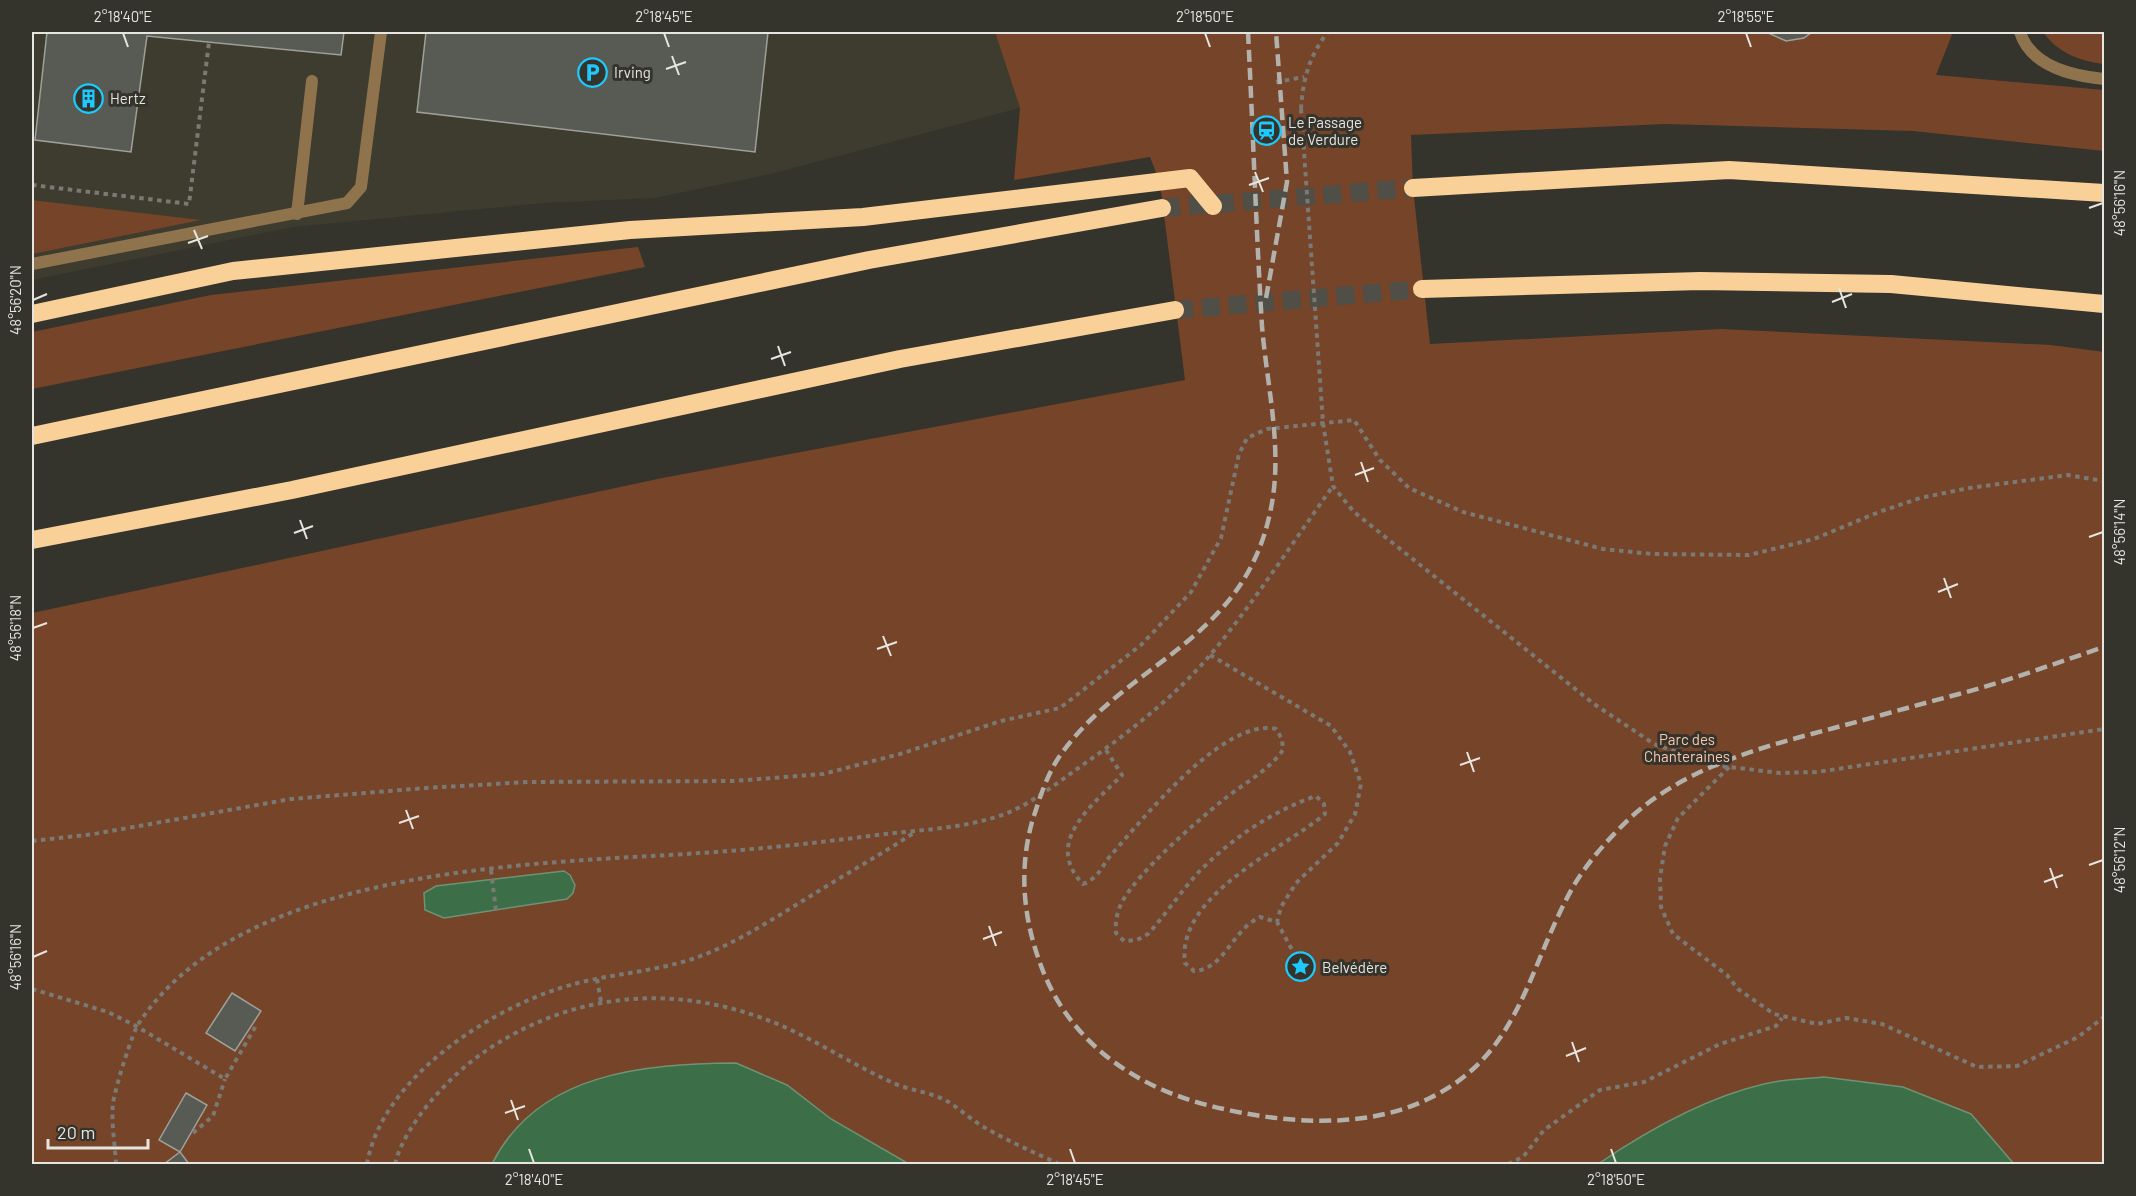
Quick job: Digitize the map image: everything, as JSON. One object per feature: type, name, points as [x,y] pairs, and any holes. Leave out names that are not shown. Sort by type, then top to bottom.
[{"type":"highway","points":[[1413,188],[1728,170],[2104,193]]},
{"type":"highway","points":[[32,314],[233,271],[630,230],[862,217],[1190,178],[1213,206]]},
{"type":"highway","points":[[32,436],[869,260],[1162,208]]},
{"type":"highway","points":[[1422,289],[1700,281],[1891,284],[2104,304]]},
{"type":"highway","points":[[32,540],[292,490],[900,359],[1175,310]]},
{"type":"street","points":[[32,264],[347,203],[361,187],[381,32]]},
{"type":"street","points":[[2020,32],[2037,56],[2064,74],[2104,79]]},
{"type":"street","points":[[297,214],[312,81]]},
{"type":"path","points":[[1328,32],[1311,58],[1304,77],[1301,109],[1323,423],[1333,486],[1354,512],[1593,704],[1654,744],[1713,765],[1780,773],[1817,772],[2104,729]]},
{"type":"path","points":[[32,185],[189,204],[209,42]]},
{"type":"path","points":[[1276,82],[1304,77]]},
{"type":"path","points":[[32,841],[94,834],[291,799],[392,790],[528,782],[734,781],[823,774],[900,754],[1000,721],[1060,708],[1142,645],[1191,592],[1221,538],[1239,454],[1247,438],[1267,429],[1354,420],[1380,460],[1409,488],[1463,512],[1603,549],[1652,554],[1749,555],[1814,539],[1920,498],[1969,488],[2068,475],[2104,481]]},
{"type":"path","points":[[116,1164],[113,1103],[136,1026],[170,985],[200,958],[274,919],[368,888],[490,870],[777,848],[917,830],[1000,816],[1040,796],[1106,750],[1210,655],[1333,486]]},
{"type":"path","points":[[1210,655],[1330,726],[1350,752],[1361,783],[1355,814],[1338,843],[1296,883],[1281,907],[1277,922],[1304,972]]},
{"type":"path","points":[[1106,750],[1122,775],[1095,800],[1076,823],[1068,849],[1073,873],[1083,884],[1095,879],[1108,858],[1149,811],[1207,756],[1236,737],[1264,726],[1276,729],[1282,739],[1283,750],[1274,762],[1221,802],[1180,838],[1122,902],[1115,921],[1116,933],[1124,940],[1137,940],[1148,934],[1197,874],[1222,851],[1291,805],[1316,796],[1324,804],[1325,814],[1252,863],[1223,888],[1196,918],[1184,953],[1185,963],[1194,971],[1203,970],[1222,957],[1241,929],[1249,922],[1260,917],[1277,922]]},
{"type":"path","points":[[1729,767],[1678,818],[1665,846],[1660,878],[1661,907],[1674,934],[1727,975],[1738,989],[1782,1018],[1817,1024],[1846,1018],[1882,1024],[1977,1067],[2017,1066],[2078,1037],[2104,1017]]},
{"type":"path","points":[[367,1164],[369,1151],[383,1121],[427,1064],[467,1032],[549,991],[670,967],[708,953],[759,929],[868,863],[917,830]]},
{"type":"path","points":[[490,870],[496,911]]},
{"type":"path","points":[[597,980],[601,1002]]},
{"type":"path","points":[[32,989],[108,1012],[225,1079]]},
{"type":"path","points":[[394,1164],[417,1120],[433,1098],[476,1057],[513,1032],[543,1018],[601,1002],[680,998],[741,1010],[781,1026],[891,1082],[944,1099],[982,1125],[1059,1164]]},
{"type":"path","points":[[1508,1164],[1523,1157],[1544,1130],[1600,1090],[1644,1082],[1720,1044],[1776,1026],[1782,1018]]},
{"type":"path","points":[[194,1133],[213,1116],[225,1079],[257,1024]]},
{"type":"shaded area","points":[[32,32],[995,32],[1020,108],[771,174],[655,198],[544,203],[293,227],[32,280]]},
{"type":"shaded area","points":[[564,871],[570,875],[575,885],[573,893],[567,899],[444,918],[425,910],[424,893],[436,886]]},
{"type":"shaded area","points":[[736,1063],[787,1085],[831,1119],[909,1164],[492,1164],[512,1133],[537,1110],[565,1092],[597,1079],[630,1071],[666,1066]]},
{"type":"shaded area","points":[[1824,1077],[1903,1087],[1971,1114],[2014,1164],[1598,1164],[1657,1127],[1698,1106],[1771,1082]]},
{"type":"green space","name":"Parc des Chanteraines","points":[[995,32],[1953,32],[1936,75],[2104,90],[2104,151],[1913,131],[1666,124],[1411,135],[1413,188],[1430,344],[1721,329],[2051,345],[2104,352],[2104,1164],[32,1164],[32,613],[662,478],[1185,380],[1160,183],[1150,157],[1014,180],[1020,108]]},
{"type":"green space","points":[[2043,32],[2104,32],[2104,64],[2086,61],[2062,51]]},
{"type":"green space","points":[[32,200],[48,202],[201,220],[32,254]]},
{"type":"green space","points":[[638,247],[645,267],[32,389],[32,332],[211,295]]},
{"type":"building","name":"Hertz","points":[[47,32],[344,32],[341,55],[147,36],[131,152],[35,140]]},
{"type":"building","name":"Irving","points":[[426,32],[768,32],[755,152],[417,112]]},
{"type":"building","points":[[1766,32],[1812,32],[1804,38],[1786,41]]},
{"type":"building","points":[[232,993],[261,1011],[235,1051],[206,1033]]},
{"type":"building","points":[[186,1093],[207,1105],[180,1152],[159,1140]]},
{"type":"building","points":[[180,1152],[189,1164],[164,1164]]},
{"type":"tunnel","points":[[1162,208],[1413,188]]},
{"type":"tunnel","points":[[1175,310],[1422,289]]},
{"type":"railway","points":[[1248,32],[1262,326],[1275,443],[1274,490],[1270,513],[1256,557],[1234,593],[1208,623],[1116,697],[1086,725],[1059,757],[1050,772],[1032,822],[1025,860],[1027,916],[1043,971],[1071,1020],[1089,1041],[1110,1059],[1133,1075],[1184,1098],[1265,1117],[1293,1120],[1350,1120],[1404,1109],[1430,1098],[1459,1081],[1482,1060],[1500,1037],[1515,1012],[1552,929],[1579,877],[1612,836],[1653,799],[1701,771],[1753,751],[1977,689],[2104,647]]},
{"type":"railway","points":[[1266,298],[1287,182],[1276,32]]},
{"type":"place","name":"Irving","points":[[593,72]]},
{"type":"place","name":"Hertz","points":[[89,98]]},
{"type":"place","name":"Le Passage de Verdure","points":[[1267,131]]},
{"type":"place","name":"Belvédère","points":[[1301,967]]}]
